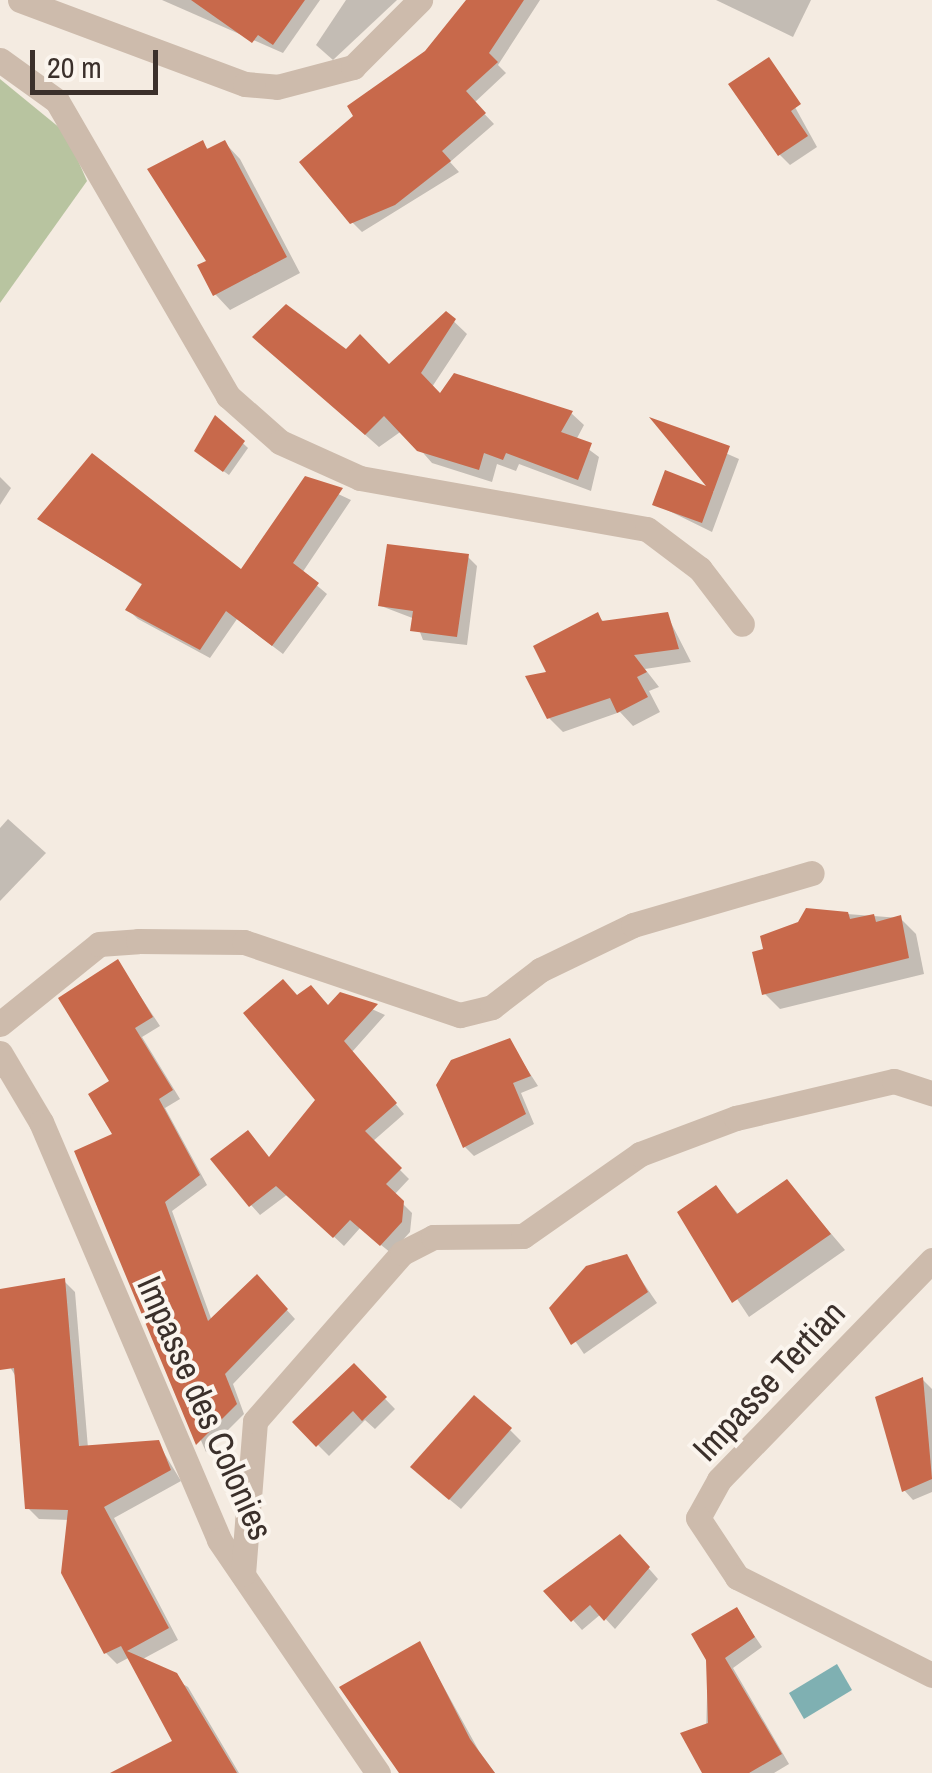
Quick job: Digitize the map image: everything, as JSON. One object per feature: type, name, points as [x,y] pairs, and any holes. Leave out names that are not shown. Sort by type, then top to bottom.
[{"type":"street","points":[[20,0],[245,84],[276,87],[353,67],[420,0]]},
{"type":"street","points":[[0,60],[57,102],[228,396],[280,442],[360,478],[647,529],[700,569],[742,624]]},
{"type":"street","points":[[0,1024],[98,944],[138,940],[244,942],[460,1015],[492,1007],[540,970],[633,925],[812,873]]},
{"type":"street","name":"Impasse des Colonies","points":[[0,1053],[41,1122],[219,1540],[378,1773]]},
{"type":"street","points":[[243,1574],[255,1421],[402,1253],[433,1237],[523,1236],[640,1154],[736,1118],[894,1081],[932,1092]]},
{"type":"street","name":"Impasse Tertian","points":[[932,1260],[720,1480],[698,1518],[737,1576],[932,1675]]},
{"type":"green space","points":[[0,79],[66,133],[87,181],[0,303]]},
{"type":"water","points":[[837,1664],[852,1690],[804,1719],[789,1693]]},
{"type":"building","points":[[191,0],[305,0],[273,45],[258,35],[252,43]]},
{"type":"building","points":[[466,0],[524,0],[489,53],[498,62],[466,91],[486,113],[442,151],[451,161],[395,205],[350,224],[299,162],[353,116],[347,106],[425,51]]},
{"type":"building","points":[[769,57],[801,104],[791,111],[808,136],[778,156],[728,84]]},
{"type":"building","points":[[203,140],[207,149],[225,140],[287,257],[213,296],[197,265],[206,261],[147,169]]},
{"type":"building","points":[[286,304],[346,349],[360,334],[389,364],[446,311],[456,319],[421,373],[440,393],[454,373],[573,411],[561,432],[592,443],[578,480],[506,453],[503,460],[484,453],[479,470],[417,451],[384,416],[365,435],[252,337]]},
{"type":"building","points":[[215,415],[245,441],[223,472],[194,451]]},
{"type":"building","points":[[649,417],[730,446],[702,523],[652,505],[665,470],[706,486]]},
{"type":"building","points":[[92,453],[241,569],[305,476],[343,488],[293,563],[319,583],[272,646],[226,611],[200,650],[125,610],[142,584],[37,519]]},
{"type":"building","points":[[387,544],[469,554],[457,637],[410,631],[413,611],[378,606]]},
{"type":"building","points":[[598,612],[602,621],[668,612],[679,649],[634,655],[647,672],[637,677],[648,697],[617,713],[610,698],[547,719],[525,676],[546,672],[533,646]]},
{"type":"building","points":[[806,908],[848,912],[850,919],[874,914],[876,922],[901,915],[909,958],[762,995],[752,952],[763,949],[760,936],[798,922]]},
{"type":"building","points":[[118,959],[153,1017],[135,1028],[173,1090],[159,1099],[200,1175],[165,1202],[208,1321],[257,1274],[288,1309],[225,1374],[237,1404],[196,1445],[74,1151],[112,1134],[88,1094],[109,1081],[58,998]]},
{"type":"building","points":[[283,979],[297,995],[311,985],[328,1005],[340,992],[378,1004],[344,1041],[397,1103],[365,1131],[402,1168],[386,1184],[404,1201],[402,1222],[380,1246],[350,1220],[333,1238],[276,1186],[249,1207],[210,1159],[248,1130],[269,1157],[315,1100],[243,1013]]},
{"type":"building","points":[[510,1038],[531,1076],[513,1083],[526,1114],[463,1148],[436,1085],[451,1060]]},
{"type":"building","points":[[787,1179],[831,1234],[732,1303],[677,1212],[716,1185],[737,1214]]},
{"type":"building","points":[[627,1254],[648,1292],[571,1345],[549,1308],[586,1266]]},
{"type":"building","points":[[65,1278],[79,1446],[159,1440],[171,1470],[104,1507],[169,1628],[127,1651],[177,1673],[237,1773],[110,1773],[172,1741],[121,1646],[104,1654],[61,1573],[68,1510],[25,1509],[14,1368],[0,1370],[0,1289]]},
{"type":"building","points":[[354,1363],[387,1397],[362,1421],[353,1411],[316,1447],[292,1422]]},
{"type":"building","points":[[923,1377],[932,1479],[902,1492],[875,1397]]},
{"type":"building","points":[[474,1395],[512,1428],[449,1500],[410,1467]]},
{"type":"building","points":[[620,1534],[650,1567],[604,1621],[590,1605],[571,1622],[543,1591]]},
{"type":"building","points":[[737,1607],[755,1637],[725,1658],[782,1754],[749,1773],[702,1773],[680,1733],[708,1723],[706,1660],[691,1634]]},
{"type":"building","points":[[420,1641],[470,1739],[495,1773],[399,1773],[339,1687]]}]
